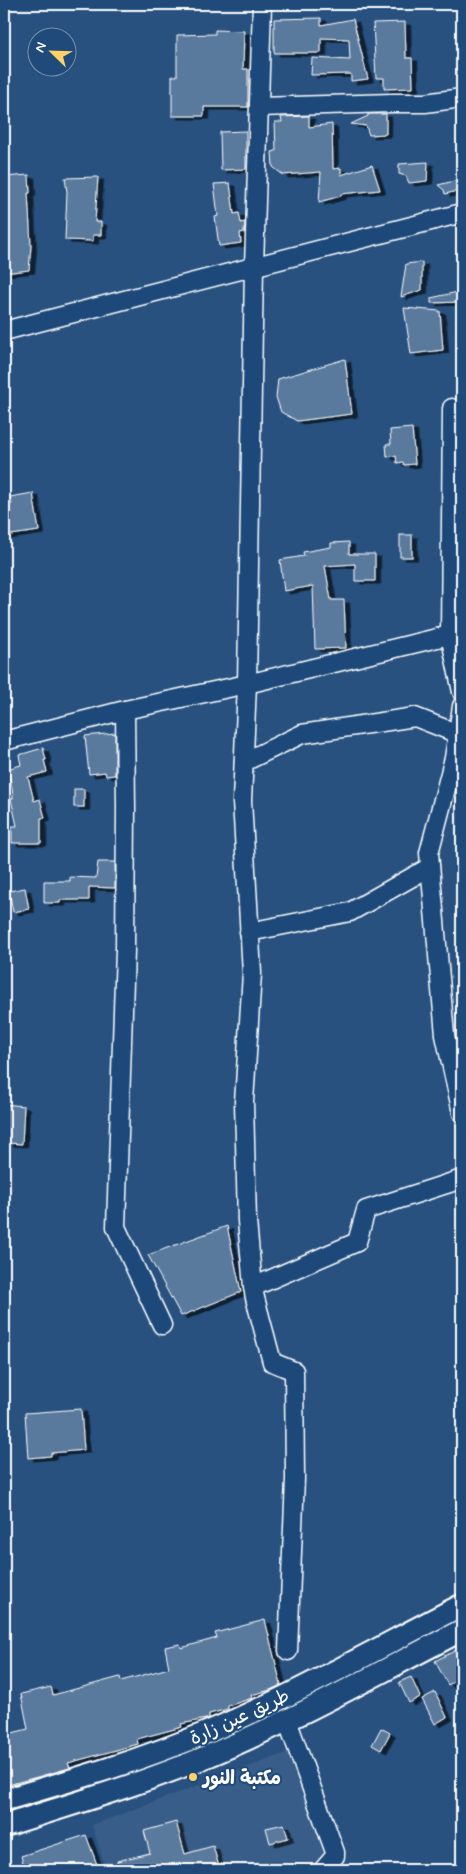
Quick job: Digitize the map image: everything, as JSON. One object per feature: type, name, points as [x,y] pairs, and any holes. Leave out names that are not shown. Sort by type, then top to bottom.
[{"type":"main road","name":"طريق عين زارة","points":[[4,1798],[145,1757],[210,1731],[273,1702],[462,1604]]},
{"type":"main road","name":"طريق عين زارة","points":[[4,1826],[171,1771],[235,1744],[288,1720],[462,1630]]},
{"type":"street","points":[[262,4],[254,267],[247,684],[242,801],[252,973],[244,1102],[247,1221],[255,1298],[272,1362],[294,1371],[294,1478],[288,1651]]},
{"type":"street","points":[[259,107],[425,103],[462,98]]},
{"type":"street","points":[[4,331],[462,213]]},
{"type":"street","points":[[452,408],[456,633],[462,692]]},
{"type":"street","points":[[4,740],[456,633]]},
{"type":"street","points":[[462,706],[454,758],[429,853],[445,1035],[462,1113]]},
{"type":"street","points":[[125,710],[125,950],[116,1227],[162,1325]]},
{"type":"street","points":[[244,762],[302,734],[415,717],[458,734]]},
{"type":"street","points":[[249,932],[350,912],[430,867]]},
{"type":"street","points":[[253,1286],[357,1242],[366,1210],[462,1179]]},
{"type":"street","points":[[288,1720],[335,1852],[335,1856],[323,1870]]},
{"type":"shaded area","points":[[296,1749],[332,1855],[319,1870],[106,1870],[92,1825]]},
{"type":"building","points":[[321,18],[321,25],[353,19],[368,79],[351,81],[351,74],[311,75],[312,58],[350,60],[349,39],[321,38],[321,53],[274,53],[274,19]]},
{"type":"building","points":[[405,22],[406,58],[412,58],[413,88],[384,89],[384,78],[376,78],[373,23]]},
{"type":"building","points":[[215,30],[244,31],[243,69],[248,69],[248,107],[204,107],[204,116],[172,116],[172,76],[177,76],[177,35],[215,34]]},
{"type":"building","points":[[368,114],[386,114],[386,134],[369,135],[366,126],[351,124],[368,116]]},
{"type":"building","points":[[309,116],[309,127],[332,124],[333,169],[341,168],[341,175],[372,165],[380,190],[341,194],[341,196],[319,202],[321,172],[283,175],[273,167],[272,152],[276,151],[275,122],[282,122],[281,117]]},
{"type":"building","points":[[246,131],[246,169],[221,170],[220,132]]},
{"type":"building","points":[[428,162],[427,181],[409,183],[406,176],[399,174],[399,164]]},
{"type":"building","points":[[29,175],[30,193],[28,193],[31,246],[29,270],[4,273],[4,177]]},
{"type":"building","points":[[98,177],[95,222],[101,222],[101,235],[93,235],[93,241],[65,240],[67,192],[65,178]]},
{"type":"building","points":[[458,180],[462,190],[445,194],[444,190],[438,185]]},
{"type":"building","points":[[230,183],[234,214],[239,213],[241,223],[245,222],[244,232],[240,233],[241,243],[219,246],[215,217],[218,216],[214,184]]},
{"type":"building","points":[[422,262],[422,290],[401,297],[406,264]]},
{"type":"building","points":[[462,291],[462,302],[431,303],[431,298]]},
{"type":"building","points":[[404,308],[440,311],[443,350],[411,354]]},
{"type":"building","points":[[345,359],[352,414],[297,421],[281,412],[276,397],[278,379]]},
{"type":"building","points":[[412,428],[415,464],[404,465],[403,462],[397,463],[396,456],[387,457],[386,444],[391,444],[390,430]]},
{"type":"building","points":[[33,493],[39,531],[4,536],[4,506],[12,504],[10,497]]},
{"type":"building","points":[[400,535],[412,535],[412,557],[400,557]]},
{"type":"building","points":[[349,542],[349,554],[375,554],[375,581],[355,581],[355,564],[325,566],[331,600],[344,600],[346,648],[315,649],[313,586],[284,591],[280,560],[304,556],[303,552],[331,547],[331,543]]},
{"type":"building","points":[[115,733],[115,775],[106,776],[105,772],[89,774],[85,736]]},
{"type":"building","points":[[43,748],[47,772],[28,777],[34,801],[40,799],[45,818],[41,818],[41,843],[12,843],[12,826],[17,826],[11,799],[13,798],[12,787],[7,769],[21,765],[19,755]]},
{"type":"building","points":[[74,789],[84,789],[84,807],[74,807]]},
{"type":"building","points":[[98,862],[115,862],[115,888],[89,887],[89,900],[60,900],[60,903],[44,903],[44,881],[70,881],[70,877],[96,878]]},
{"type":"building","points":[[25,888],[29,909],[13,912],[9,891]]},
{"type":"building","points":[[4,1104],[24,1106],[22,1144],[8,1143],[9,1140],[4,1140]]},
{"type":"building","points":[[227,1226],[241,1292],[181,1316],[148,1255]]},
{"type":"building","points":[[81,1409],[84,1450],[51,1453],[51,1456],[28,1458],[25,1413]]},
{"type":"building","points":[[265,1620],[281,1685],[251,1695],[252,1698],[228,1706],[228,1709],[209,1714],[209,1718],[181,1724],[182,1727],[137,1739],[138,1744],[68,1763],[70,1768],[4,1786],[4,1735],[28,1729],[21,1694],[51,1687],[53,1695],[120,1677],[121,1681],[169,1668],[165,1647],[180,1644],[181,1648],[217,1638],[215,1633]]},
{"type":"building","points":[[462,1647],[462,1677],[448,1685],[435,1661]]},
{"type":"building","points":[[411,1677],[420,1697],[409,1703],[399,1682]]},
{"type":"building","points":[[435,1692],[447,1717],[435,1724],[422,1699]]},
{"type":"building","points":[[381,1728],[390,1733],[381,1750],[372,1745]]},
{"type":"building","points":[[176,1822],[185,1854],[213,1846],[220,1870],[119,1870],[117,1861],[150,1853],[144,1831]]},
{"type":"building","points":[[284,1824],[288,1838],[270,1843],[266,1828]]},
{"type":"building","points":[[86,1835],[99,1870],[74,1870],[72,1866],[58,1870],[25,1870],[21,1856]]},
{"type":"place","name":"مكتبة النور","points":[[193,1777]]}]
